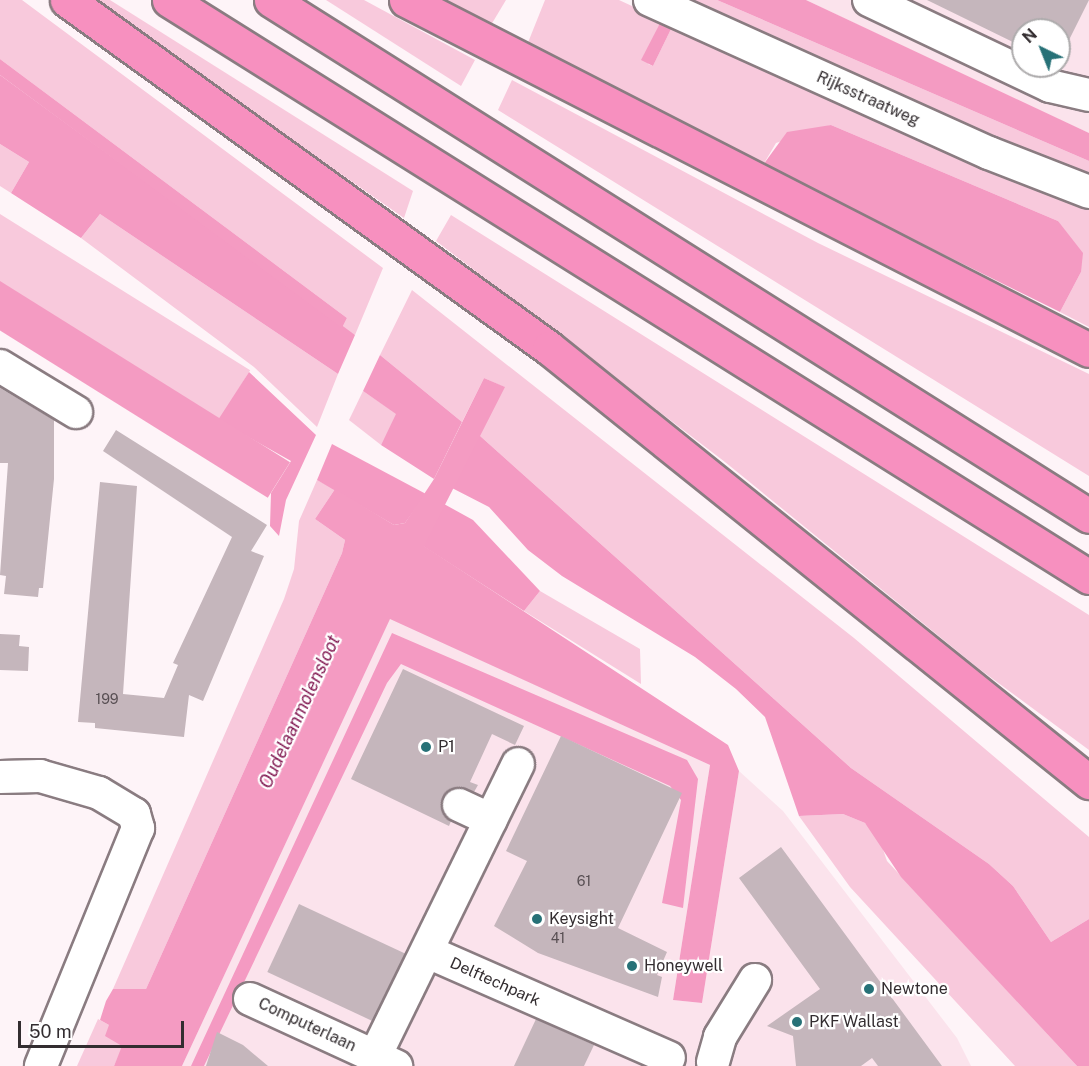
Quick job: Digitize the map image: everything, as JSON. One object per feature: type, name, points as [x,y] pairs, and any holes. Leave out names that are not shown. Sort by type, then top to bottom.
[{"type":"highway","points":[[67,0],[549,348],[1089,782]]},
{"type":"highway","points":[[170,0],[1089,577]]},
{"type":"highway","points":[[271,0],[1089,516]]},
{"type":"highway","points":[[406,0],[1089,350]]},
{"type":"street","points":[[869,0],[1050,86],[1089,94]]},
{"type":"street","name":"Rijksstraatweg","points":[[666,7],[989,153],[1089,192]]},
{"type":"street","points":[[0,366],[76,412]]},
{"type":"street","points":[[386,1061],[428,952],[518,764]]},
{"type":"street","points":[[0,777],[40,776],[99,793],[134,814],[138,828],[59,1014],[42,1066]]},
{"type":"street","points":[[456,810],[488,826]]},
{"type":"street","name":"Delftechpark","points":[[428,952],[663,1062],[700,1055],[716,1064]]},
{"type":"street","points":[[716,1064],[720,1037],[755,980]]},
{"type":"street","name":"Computerlaan","points":[[250,999],[386,1061]]},
{"type":"shaded area","points":[[0,0],[22,0],[383,268],[355,335],[342,328],[347,318],[0,59]]},
{"type":"shaded area","points":[[91,0],[110,0],[413,191],[404,218]]},
{"type":"shaded area","points":[[326,0],[364,0],[475,60],[461,86]]},
{"type":"shaded area","points":[[443,0],[506,0],[491,25]]},
{"type":"shaded area","points":[[545,0],[619,0],[662,20],[648,64],[653,66],[673,25],[1089,204],[1089,327],[1060,312],[1081,272],[1058,221],[831,125],[776,143],[763,165],[527,45]]},
{"type":"shaded area","points":[[686,0],[717,0],[1089,161],[1089,182]]},
{"type":"shaded area","points":[[806,0],[1089,0],[1089,133],[1001,93]]},
{"type":"shaded area","points":[[0,75],[355,335],[338,374],[100,214],[81,238],[11,193],[29,162],[0,144]]},
{"type":"shaded area","points":[[512,80],[818,243],[1089,374],[1089,476],[498,110]]},
{"type":"shaded area","points":[[831,125],[1058,221],[1083,253],[1081,272],[1060,312],[763,165],[787,132]]},
{"type":"shaded area","points":[[0,144],[29,162],[11,193],[0,186]]},
{"type":"shaded area","points":[[0,214],[250,370],[215,427],[0,293]]},
{"type":"shaded area","points":[[100,214],[338,374],[317,427],[254,367],[81,238]]},
{"type":"shaded area","points":[[451,215],[1089,615],[1089,750],[978,668],[725,462],[436,241]]},
{"type":"shaded area","points":[[412,290],[854,638],[1089,837],[1089,919],[1051,942],[1013,886],[989,864],[851,768],[479,435],[504,387],[484,378],[462,422],[380,355]]},
{"type":"shaded area","points":[[380,355],[462,422],[434,479],[381,445],[396,414],[363,391]]},
{"type":"shaded area","points":[[249,372],[316,435],[286,500],[279,536],[270,526],[271,493],[291,461],[218,420]]},
{"type":"shaded area","points":[[363,391],[397,414],[381,445],[349,420]]},
{"type":"shaded area","points":[[479,435],[851,768],[989,864],[1013,886],[1051,942],[1089,919],[1089,1066],[1077,1066],[901,877],[865,823],[843,814],[799,816],[765,717],[736,689],[695,657],[562,576],[528,550],[489,507],[452,488]]},
{"type":"shaded area","points":[[332,444],[426,494],[405,523],[394,525],[317,480]]},
{"type":"shaded area","points":[[317,480],[335,489],[315,519],[345,540],[342,553],[146,989],[113,989],[284,599],[294,569],[299,521]]},
{"type":"shaded area","points":[[444,504],[473,520],[540,591],[524,611],[423,546]]},
{"type":"shaded area","points":[[540,591],[640,649],[641,684],[524,611]]},
{"type":"shaded area","points":[[390,618],[710,765],[673,1000],[702,1003],[739,771],[783,811],[957,1038],[971,1066],[182,1066]]},
{"type":"shaded area","points":[[392,633],[687,760],[698,779],[683,908],[662,903],[681,800],[670,786],[401,664],[387,683],[204,1066],[191,1066]]},
{"type":"shaded area","points":[[843,814],[865,823],[879,838],[887,861],[1077,1066],[1015,1066],[850,887],[799,816]]},
{"type":"shaded area","points":[[98,1019],[109,1025],[123,1046],[114,1066],[77,1066]]},
{"type":"water","points":[[672,0],[673,25],[653,66],[641,60]]},
{"type":"water","points":[[717,0],[806,0],[1089,133],[1089,161]]},
{"type":"water","points":[[0,59],[347,318],[342,328],[0,75]]},
{"type":"water","points":[[0,281],[290,462],[268,498],[0,331]]},
{"type":"water","name":"Oudelaanmolensloot","points":[[484,378],[505,387],[424,546],[728,745],[739,771],[702,1003],[673,1000],[710,765],[390,619],[182,1066],[114,1066],[122,1046],[105,1036],[109,1025],[100,1020],[106,1001],[113,989],[146,989],[342,553],[345,540],[315,519],[335,489],[394,525],[405,523],[434,479]]},
{"type":"building","points":[[927,0],[1089,0],[1071,36],[1071,18],[1011,18],[1011,41]]},
{"type":"building","points":[[0,388],[54,420],[54,479],[43,588],[39,588],[38,597],[4,594],[6,576],[0,575],[8,463],[0,463]]},
{"type":"building","points":[[116,430],[267,525],[251,551],[264,556],[203,701],[189,695],[184,737],[95,728],[95,723],[78,722],[100,482],[137,486],[123,694],[164,698],[178,665],[173,663],[232,537],[103,451]]},
{"type":"building","points":[[0,634],[20,635],[19,646],[29,647],[28,671],[0,670]]},
{"type":"building","name":"P1","points":[[403,669],[524,726],[515,745],[492,734],[470,782],[478,785],[474,792],[457,787],[443,797],[441,807],[451,821],[449,826],[351,779]]},
{"type":"building","points":[[561,736],[682,793],[618,928],[667,952],[657,975],[662,977],[658,997],[538,953],[494,926],[527,861],[506,851]]},
{"type":"building","points":[[781,847],[942,1066],[878,1066],[872,1058],[861,1066],[796,1066],[793,1036],[767,1026],[820,989],[739,878]]},
{"type":"building","points":[[299,904],[405,953],[373,1021],[267,972]]},
{"type":"building","points":[[536,1019],[594,1045],[584,1066],[514,1066]]},
{"type":"building","points":[[217,1032],[243,1045],[268,1066],[206,1066]]},
{"type":"place","name":"P1","points":[[426,747]]},
{"type":"place","name":"Keysight","points":[[537,919]]},
{"type":"place","name":"Honeywell","points":[[632,966]]},
{"type":"place","name":"Newtone","points":[[869,989]]},
{"type":"place","name":"PKF Wallast","points":[[797,1022]]}]
